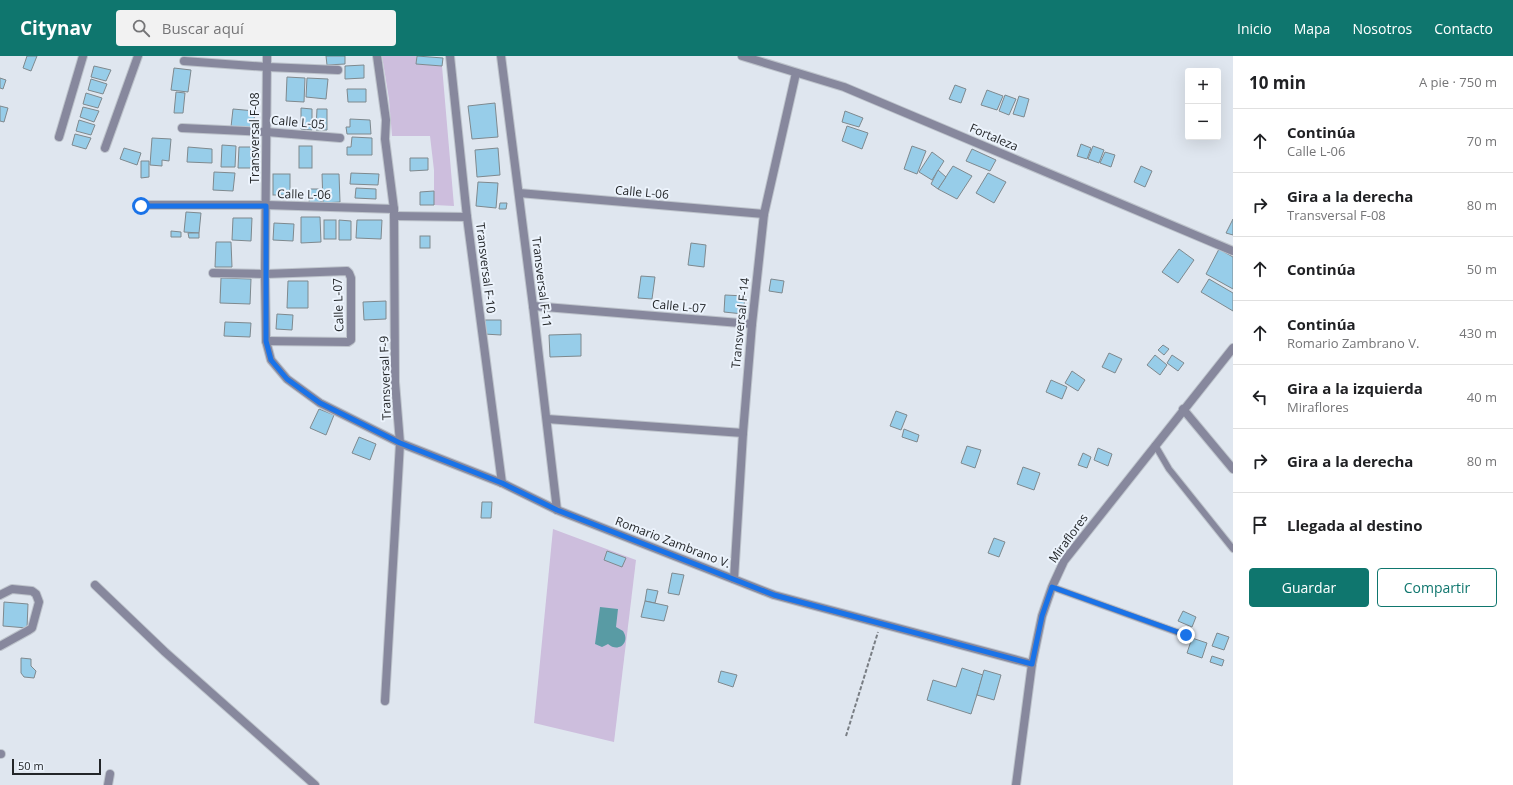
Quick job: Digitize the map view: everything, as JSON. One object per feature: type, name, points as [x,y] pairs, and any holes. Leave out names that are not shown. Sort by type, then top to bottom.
[{"type":"street","points":[[59,137],[83,56]]},
{"type":"street","points":[[105,148],[138,56]]},
{"type":"street","name":"Transversal F-08","points":[[267,56],[265,274],[266,341],[271,360],[287,379],[320,403]]},
{"type":"street","name":"Transversal F-9","points":[[377,56],[386,120],[385,139],[394,212],[396,382],[400,443],[385,700]]},
{"type":"street","name":"Transversal F-10","points":[[450,56],[468,217],[502,483]]},
{"type":"street","name":"Transversal F-11","points":[[501,56],[547,419],[557,510]]},
{"type":"street","name":"Fortaleza","points":[[742,56],[844,87],[1233,251]]},
{"type":"street","points":[[184,61],[266,67],[338,70]]},
{"type":"street","name":"Transversal F-14","points":[[734,579],[742,433],[764,214],[796,73]]},
{"type":"street","name":"Calle L-05","points":[[182,128],[267,132],[340,138]]},
{"type":"street","name":"Calle L-06","points":[[519,193],[764,214]]},
{"type":"street","name":"Calle L-06","points":[[141,206],[266,206],[468,217]]},
{"type":"street","name":"Calle L-07","points":[[213,273],[265,274],[347,271],[349,273],[351,278],[350,340],[348,342],[266,341]]},
{"type":"street","name":"Calle L-07","points":[[533,306],[752,324]]},
{"type":"street","name":"Miraflores","points":[[1016,785],[1032,664],[1042,616],[1052,587],[1064,561],[1233,348]]},
{"type":"street","name":"Romario Zambrano V.","points":[[320,403],[400,443],[502,483],[557,510],[774,595],[1032,664]]},
{"type":"street","points":[[1184,409],[1233,469]]},
{"type":"street","points":[[547,419],[742,433]]},
{"type":"street","points":[[95,586],[171,657],[315,785]]},
{"type":"street","points":[[0,595],[12,589],[32,591],[38,597],[39,602],[32,628],[0,646]]},
{"type":"street","points":[[108,785],[110,774]]},
{"type":"lane","points":[[1155,445],[1169,469],[1233,549]]},
{"type":"lane","points":[[1052,587],[1186,635]]},
{"type":"path","points":[[846,736],[881,624]]},
{"type":"shaded area","points":[[382,56],[416,56],[416,64],[442,66],[454,206],[434,205],[434,170],[430,136],[392,136],[389,99]]},
{"type":"shaded area","points":[[553,529],[636,560],[614,742],[534,723]]},
{"type":"water","points":[[600,607],[618,609],[616,627],[623,631],[625,635],[624,643],[619,647],[612,647],[608,644],[602,647],[595,644]]},
{"type":"building","points":[[27,56],[37,56],[31,71],[23,68]]},
{"type":"building","points":[[326,56],[345,56],[345,64],[327,65]]},
{"type":"building","points":[[417,56],[443,58],[442,66],[416,64]]},
{"type":"building","points":[[364,65],[364,78],[345,79],[345,66]]},
{"type":"building","points":[[94,66],[111,70],[106,81],[91,77]]},
{"type":"building","points":[[174,68],[191,70],[188,92],[171,90]]},
{"type":"building","points":[[287,77],[305,78],[304,102],[286,101]]},
{"type":"building","points":[[0,78],[6,80],[3,89],[0,88]]},
{"type":"building","points":[[307,78],[328,79],[326,99],[306,97]]},
{"type":"building","points":[[91,79],[107,84],[103,94],[88,90]]},
{"type":"building","points":[[955,85],[966,89],[961,103],[949,99]]},
{"type":"building","points":[[347,89],[366,89],[366,102],[348,102]]},
{"type":"building","points":[[987,90],[1003,96],[997,110],[981,105]]},
{"type":"building","points":[[176,92],[185,93],[183,113],[174,113]]},
{"type":"building","points":[[86,93],[102,98],[98,108],[83,104]]},
{"type":"building","points":[[1005,95],[1016,99],[1009,115],[999,111]]},
{"type":"building","points":[[1019,96],[1029,99],[1024,117],[1013,114]]},
{"type":"building","points":[[495,103],[498,137],[472,139],[468,106]]},
{"type":"building","points":[[0,106],[8,108],[4,122],[0,121]]},
{"type":"building","points":[[83,107],[99,111],[94,122],[80,117]]},
{"type":"building","points":[[301,108],[312,109],[312,130],[301,129]]},
{"type":"building","points":[[233,109],[255,111],[253,129],[231,127]]},
{"type":"building","points":[[317,109],[327,109],[327,130],[316,130]]},
{"type":"building","points":[[845,111],[863,118],[859,127],[842,122]]},
{"type":"building","points":[[350,119],[370,120],[371,134],[347,134],[346,127],[350,127]]},
{"type":"building","points":[[79,120],[95,125],[91,135],[76,131]]},
{"type":"building","points":[[847,126],[868,133],[862,149],[842,141]]},
{"type":"building","points":[[75,134],[91,138],[86,149],[72,145]]},
{"type":"building","points":[[352,137],[372,138],[372,155],[347,155],[347,147],[351,147]]},
{"type":"building","points":[[152,138],[171,139],[169,161],[162,160],[162,166],[150,165]]},
{"type":"building","points":[[1081,144],[1091,148],[1087,159],[1077,156]]},
{"type":"building","points":[[222,145],[236,146],[235,167],[221,167]]},
{"type":"building","points":[[299,146],[312,146],[312,168],[299,168]]},
{"type":"building","points":[[912,146],[926,151],[917,174],[904,169]]},
{"type":"building","points":[[1093,146],[1104,150],[1099,163],[1088,159]]},
{"type":"building","points":[[188,147],[212,149],[212,163],[187,162]]},
{"type":"building","points":[[239,147],[253,147],[252,168],[238,168]]},
{"type":"building","points":[[124,148],[141,153],[137,165],[120,159]]},
{"type":"building","points":[[498,148],[500,175],[477,177],[475,150]]},
{"type":"building","points":[[972,149],[996,160],[990,171],[966,161]]},
{"type":"building","points":[[932,152],[944,161],[932,180],[919,172]]},
{"type":"building","points":[[1105,152],[1115,155],[1111,167],[1100,163]]},
{"type":"building","points":[[410,158],[428,158],[428,170],[410,171]]},
{"type":"building","points":[[141,161],[149,161],[149,177],[141,178]]},
{"type":"building","points":[[953,166],[972,176],[957,199],[938,189]]},
{"type":"building","points":[[1141,166],[1152,171],[1145,187],[1134,182]]},
{"type":"building","points":[[938,170],[946,177],[938,189],[931,184]]},
{"type":"building","points":[[214,172],[235,173],[233,191],[213,190]]},
{"type":"building","points":[[351,173],[379,174],[378,185],[350,184]]},
{"type":"building","points":[[988,173],[1006,182],[994,203],[976,193]]},
{"type":"building","points":[[273,174],[290,174],[290,195],[273,195]]},
{"type":"building","points":[[322,174],[339,174],[340,202],[323,203]]},
{"type":"building","points":[[478,182],[498,183],[496,208],[476,206]]},
{"type":"building","points":[[356,188],[376,189],[376,199],[355,198]]},
{"type":"building","points":[[310,189],[322,189],[321,203],[309,203]]},
{"type":"building","points":[[434,191],[434,205],[420,205],[420,192]]},
{"type":"building","points":[[500,203],[507,203],[506,209],[499,209]]},
{"type":"building","points":[[186,212],[201,213],[199,233],[184,232]]},
{"type":"building","points":[[301,217],[320,217],[321,242],[301,243]]},
{"type":"building","points":[[233,218],[252,218],[251,241],[232,240]]},
{"type":"building","points":[[1233,219],[1233,235],[1226,233]]},
{"type":"building","points":[[324,220],[336,220],[336,239],[324,239]]},
{"type":"building","points":[[339,220],[351,221],[351,240],[339,240]]},
{"type":"building","points":[[357,220],[382,220],[381,239],[356,238]]},
{"type":"building","points":[[274,223],[294,224],[293,241],[273,240]]},
{"type":"building","points":[[171,231],[181,232],[181,237],[171,237]]},
{"type":"building","points":[[188,233],[199,233],[199,238],[189,238]]},
{"type":"building","points":[[420,236],[430,236],[430,248],[420,248]]},
{"type":"building","points":[[216,242],[231,242],[232,267],[215,267]]},
{"type":"building","points":[[691,243],[706,245],[704,267],[688,265]]},
{"type":"building","points":[[1179,249],[1194,260],[1178,283],[1162,272]]},
{"type":"building","points":[[1219,249],[1233,257],[1233,289],[1206,274]]},
{"type":"building","points":[[641,276],[655,277],[652,299],[638,298]]},
{"type":"building","points":[[221,278],[251,279],[250,304],[220,303]]},
{"type":"building","points":[[771,279],[784,281],[782,293],[769,291]]},
{"type":"building","points":[[1209,279],[1233,293],[1233,311],[1201,292]]},
{"type":"building","points":[[288,281],[308,281],[308,308],[287,308]]},
{"type":"building","points":[[725,295],[745,296],[743,314],[724,312]]},
{"type":"building","points":[[386,301],[386,319],[364,320],[363,302]]},
{"type":"building","points":[[277,314],[293,315],[292,330],[276,329]]},
{"type":"building","points":[[485,320],[501,320],[501,335],[484,334]]},
{"type":"building","points":[[225,322],[251,323],[250,337],[224,336]]},
{"type":"building","points":[[581,334],[581,356],[550,357],[549,335]]},
{"type":"building","points":[[1163,345],[1169,349],[1164,355],[1158,350]]},
{"type":"building","points":[[1109,353],[1122,359],[1115,373],[1102,367]]},
{"type":"building","points":[[1155,355],[1167,365],[1160,375],[1147,365]]},
{"type":"building","points":[[1172,355],[1184,363],[1178,371],[1167,363]]},
{"type":"building","points":[[1072,371],[1085,380],[1078,391],[1065,383]]},
{"type":"building","points":[[1051,380],[1067,387],[1062,399],[1046,392]]},
{"type":"building","points":[[319,409],[334,415],[326,435],[310,428]]},
{"type":"building","points":[[896,411],[907,415],[901,430],[890,426]]},
{"type":"building","points":[[904,429],[919,435],[917,442],[902,437]]},
{"type":"building","points":[[359,437],[376,444],[370,460],[352,453]]},
{"type":"building","points":[[967,446],[981,450],[975,468],[961,463]]},
{"type":"building","points":[[1098,448],[1112,454],[1108,466],[1094,460]]},
{"type":"building","points":[[1083,453],[1091,457],[1087,468],[1078,465]]},
{"type":"building","points":[[1023,467],[1040,473],[1034,490],[1017,484]]},
{"type":"building","points":[[482,502],[492,502],[491,518],[481,518]]},
{"type":"building","points":[[994,538],[1005,542],[999,557],[988,553]]},
{"type":"building","points":[[607,551],[626,558],[622,567],[604,560]]},
{"type":"building","points":[[672,573],[684,575],[679,595],[668,593]]},
{"type":"building","points":[[647,589],[658,591],[655,603],[645,601]]},
{"type":"building","points":[[645,601],[668,606],[664,621],[641,617]]},
{"type":"building","points":[[4,602],[28,604],[27,628],[3,626]]},
{"type":"building","points":[[1183,611],[1196,617],[1192,627],[1178,621]]},
{"type":"building","points":[[1217,633],[1229,637],[1224,650],[1212,646]]},
{"type":"building","points":[[1192,638],[1207,643],[1202,658],[1187,653]]},
{"type":"building","points":[[1212,656],[1224,660],[1222,666],[1210,662]]},
{"type":"building","points":[[21,658],[31,659],[31,666],[36,671],[34,678],[24,677],[21,673]]},
{"type":"building","points":[[962,668],[983,675],[971,714],[927,700],[933,680],[956,687]]},
{"type":"building","points":[[984,670],[1001,675],[994,700],[977,695]]},
{"type":"building","points":[[721,671],[737,675],[733,687],[718,682]]},
{"type":"route","points":[[141,206],[266,206],[266,341],[271,360],[287,379],[320,403],[400,443],[502,483],[557,510],[774,595],[1032,664],[1042,616],[1052,587],[1186,635]]}]
